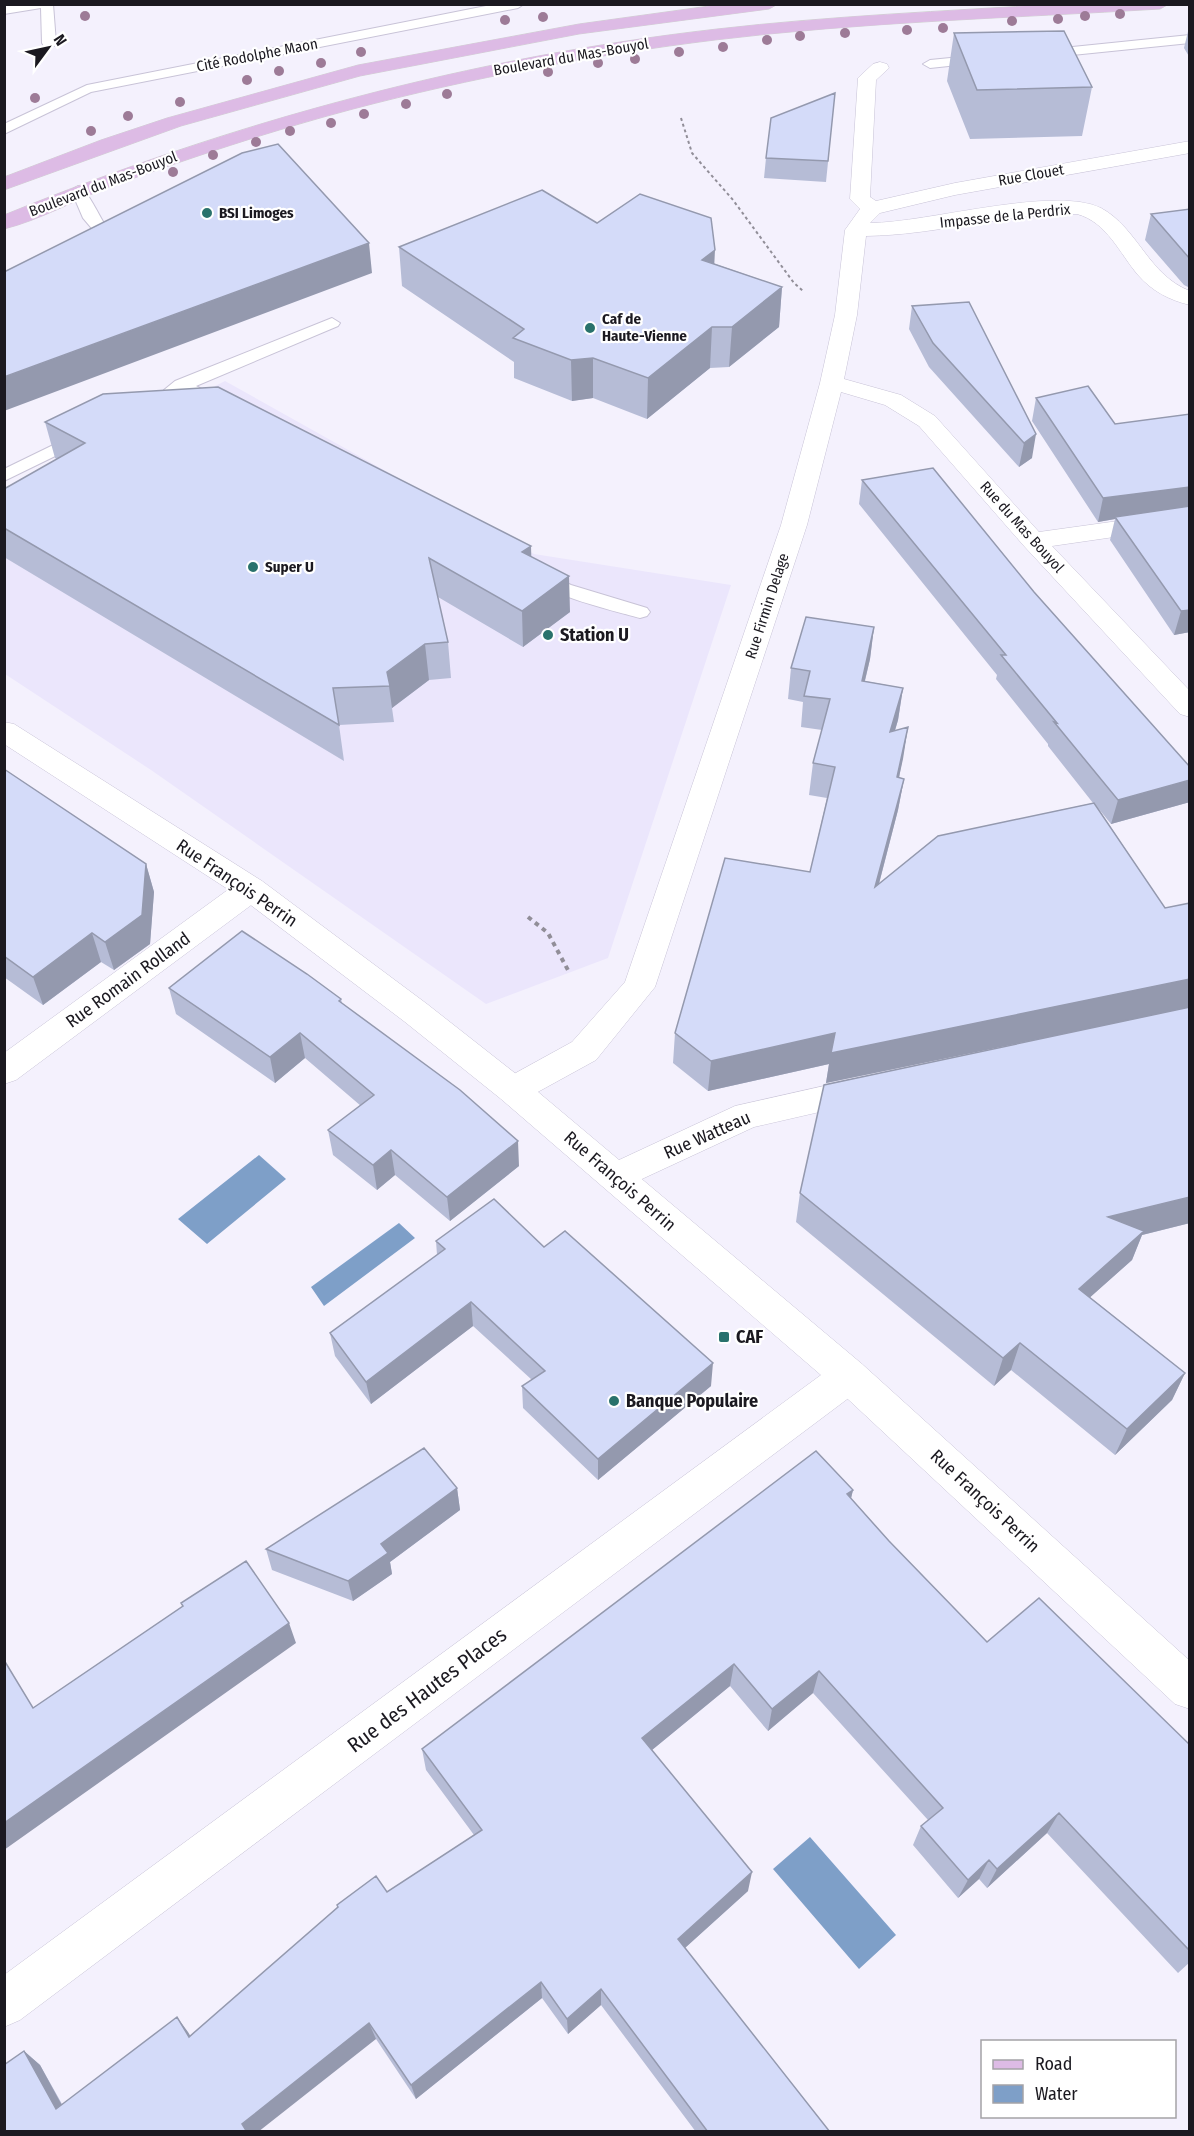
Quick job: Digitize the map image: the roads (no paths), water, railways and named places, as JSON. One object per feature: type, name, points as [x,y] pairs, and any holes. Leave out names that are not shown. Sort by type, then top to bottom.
[{"type":"main road","name":"Boulevard du Mas-Bouyol","points":[[4,184],[108,144],[174,122],[358,71],[579,29],[769,4]]},
{"type":"main road","name":"Boulevard du Mas-Bouyol","points":[[4,223],[78,190],[298,117],[394,92],[541,60],[706,35],[881,21],[1160,4]]},
{"type":"street","points":[[856,230],[864,216],[873,208],[860,199],[867,78],[880,68]]},
{"type":"street","name":"Rue Clouet","points":[[873,208],[955,189],[1190,147]]},
{"type":"street","name":"Impasse de la Perdrix","points":[[856,230],[890,229],[1054,207],[1082,209],[1108,223],[1153,281],[1167,291],[1190,299]]},
{"type":"street","name":"Rue Firmin Delage","points":[[513,1090],[584,1051],[639,987],[791,535],[832,383],[846,315],[856,230]]},
{"type":"street","name":"Rue du Mas Bouyol","points":[[832,383],[878,393],[908,405],[927,421],[1033,541],[1190,708]]},
{"type":"street","points":[[1033,541],[1190,518]]},
{"type":"street","name":"Rue François Perrin","points":[[4,731],[251,889],[416,1013],[513,1090],[849,1376],[1190,1689]]},
{"type":"street","name":"Rue Romain Rolland","points":[[4,1071],[251,889]]},
{"type":"street","name":"Rue Watteau","points":[[616,1178],[747,1115],[898,1083]]},
{"type":"street","name":"Rue des Hautes Places","points":[[4,2004],[849,1376]]},
{"type":"lane","points":[[4,10],[41,4]]},
{"type":"lane","points":[[47,4],[49,43]]},
{"type":"lane","name":"Cité Rodolphe Maon","points":[[4,130],[87,89],[518,4]]},
{"type":"lane","points":[[1032,55],[1190,39]]},
{"type":"lane","points":[[930,64],[998,58]]},
{"type":"lane","points":[[78,190],[90,218],[99,228]]},
{"type":"lane","points":[[160,396],[181,385],[332,323]]},
{"type":"lane","points":[[181,385],[233,413]]},
{"type":"lane","points":[[4,476],[98,428]]},
{"type":"lane","points":[[522,567],[564,589],[640,612]]},
{"type":"water","points":[[259,1155],[286,1179],[207,1244],[178,1219]]},
{"type":"water","points":[[399,1223],[415,1238],[324,1306],[311,1287]]},
{"type":"water","points":[[810,1837],[896,1935],[859,1969],[773,1869]]},
{"type":"place","name":"BSI Limoges","points":[[207,213]]},
{"type":"place","name":"Caf de Haute-Vienne","points":[[590,328]]},
{"type":"place","name":"Super U","points":[[253,567]]},
{"type":"place","name":"Station U","points":[[548,635]]},
{"type":"place","name":"CAF","points":[[724,1337]]},
{"type":"place","name":"Banque Populaire","points":[[614,1401]]}]
